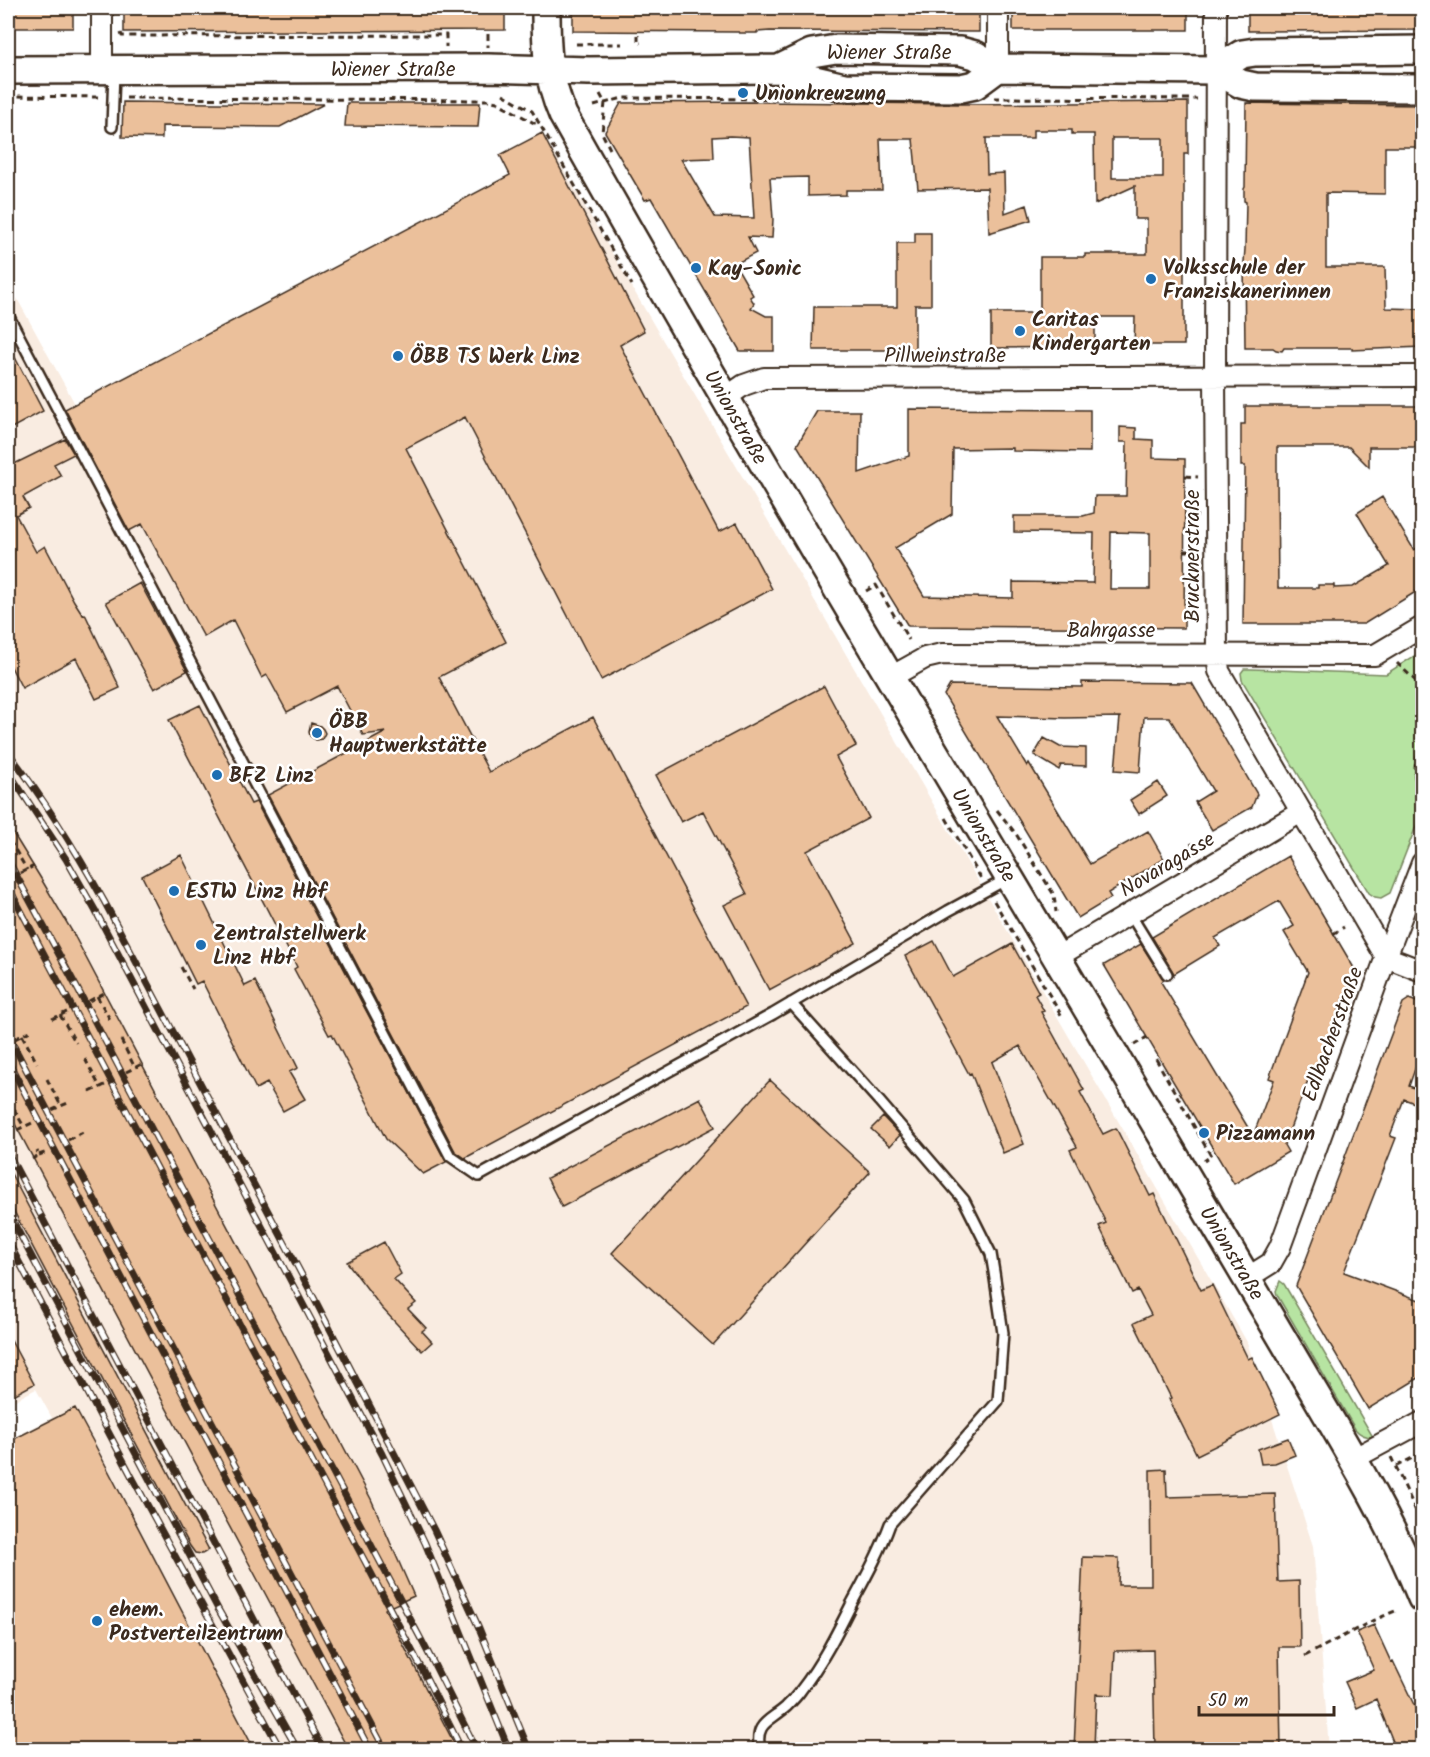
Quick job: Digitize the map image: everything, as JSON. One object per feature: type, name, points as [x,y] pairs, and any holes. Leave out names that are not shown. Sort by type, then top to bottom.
[{"type":"main road","name":"Unionstraße","points":[[546,8],[549,70],[554,94],[563,115],[637,247],[889,678],[998,883],[1057,957],[1353,1459],[1400,1545],[1422,1599]]},
{"type":"main road","name":"Wiener Straße","points":[[779,69],[812,53],[836,49],[960,51],[975,55],[998,68],[1216,70],[1241,84],[1255,87],[1422,88]]},
{"type":"main road","points":[[1216,70],[1242,54],[1255,52],[1422,50]]},
{"type":"main road","name":"Wiener Straße","points":[[8,70],[488,68],[718,71],[779,69],[844,87],[961,88],[975,85],[998,68]]},
{"type":"street","points":[[102,8],[108,70]]},
{"type":"street","points":[[998,8],[998,68]]},
{"type":"street","name":"Brucknerstraße","points":[[1216,8],[1215,377],[1219,671],[1386,957]]},
{"type":"street","name":"Pillweinstraße","points":[[725,398],[744,385],[765,378],[1422,376]]},
{"type":"street","name":"Bahrgasse","points":[[889,678],[925,658],[942,654],[1375,655],[1422,627]]},
{"type":"street","name":"Novaragasse","points":[[1057,957],[1301,812]]},
{"type":"street","name":"Edlbacherstraße","points":[[1247,1278],[1271,1263],[1281,1247],[1422,862]]},
{"type":"street","points":[[1386,957],[1422,971]]},
{"type":"street","points":[[1353,1459],[1422,1422]]},
{"type":"lane","points":[[108,70],[113,98],[112,127]]},
{"type":"lane","points":[[8,315],[450,1156],[479,1176],[791,1003],[998,883]]},
{"type":"lane","points":[[1130,914],[1167,974]]},
{"type":"lane","points":[[760,1749],[758,1739],[760,1729],[800,1692],[825,1657],[882,1546],[890,1524],[998,1401],[1003,1333],[991,1254],[964,1200],[791,1003]]},
{"type":"path","points":[[120,32],[123,36],[446,35],[446,48]]},
{"type":"path","points":[[638,35],[638,43],[641,43]]},
{"type":"path","points":[[357,36],[357,42]]},
{"type":"path","points":[[576,44],[622,44]]},
{"type":"path","points":[[8,96],[488,100],[497,102],[534,123],[539,122],[532,111],[503,94]]},
{"type":"path","points":[[600,94],[604,103],[602,133],[612,152]]},
{"type":"path","points":[[604,103],[609,97]]},
{"type":"path","points":[[1185,476],[1200,477]]},
{"type":"path","points":[[1185,516],[1200,516]]},
{"type":"path","points":[[1184,551],[1201,551]]},
{"type":"path","points":[[866,591],[876,585],[909,640]]},
{"type":"path","points":[[1397,663],[1422,687]]},
{"type":"path","points":[[1422,743],[1414,764],[1415,780],[1422,792]]},
{"type":"path","points":[[10,841],[27,870]]},
{"type":"path","points":[[1191,843],[1199,856]]},
{"type":"path","points":[[20,873],[34,866]]},
{"type":"path","points":[[998,883],[1063,1018]]},
{"type":"path","points":[[1334,934],[1344,927]]},
{"type":"path","points":[[181,966],[193,988]]},
{"type":"path","points":[[89,1001],[104,993]]},
{"type":"path","points":[[97,996],[112,1023]]},
{"type":"path","points":[[52,1019],[69,1011]]},
{"type":"path","points":[[60,1015],[76,1043]]},
{"type":"path","points":[[15,1039],[32,1030]]},
{"type":"path","points":[[22,1035],[38,1063]]},
{"type":"path","points":[[1134,1046],[1147,1037]]},
{"type":"path","points":[[121,1040],[135,1068]]},
{"type":"path","points":[[85,1059],[100,1087]]},
{"type":"path","points":[[1156,1059],[1178,1092],[1212,1156],[1202,1162]]},
{"type":"path","points":[[126,1072],[142,1064]]},
{"type":"path","points":[[47,1079],[61,1106]]},
{"type":"path","points":[[90,1092],[108,1084]]},
{"type":"path","points":[[9,1100],[24,1127]]},
{"type":"path","points":[[52,1110],[70,1102]]},
{"type":"path","points":[[17,1130],[32,1123]]},
{"type":"path","points":[[68,1140],[76,1133],[85,1131]]},
{"type":"path","points":[[32,1159],[38,1153],[47,1152]]},
{"type":"path","points":[[1422,1453],[1396,1466],[1422,1524]]},
{"type":"path","points":[[1305,1656],[1395,1611]]},
{"type":"shaded area","points":[[542,133],[1247,1342],[1313,1546],[1329,1749],[8,1749],[8,1441],[52,1418],[36,1389],[8,1404],[8,282],[75,404],[510,176],[500,155]]},
{"type":"green space","points":[[1422,651],[1422,811],[1390,893],[1381,898],[1375,897],[1369,893],[1242,680],[1241,673],[1244,669],[1252,669],[1386,674]]},
{"type":"green space","points":[[1280,1281],[1284,1284],[1373,1437],[1363,1435],[1355,1429],[1277,1295],[1276,1291]]},
{"type":"building","points":[[8,8],[73,8],[73,28],[8,28]]},
{"type":"building","points":[[124,8],[505,8],[505,30],[124,32]]},
{"type":"building","points":[[573,8],[979,8],[979,32],[573,31]]},
{"type":"building","points":[[1013,8],[1188,8],[1188,30],[1013,30]]},
{"type":"building","points":[[1248,8],[1422,8],[1422,30],[1248,31]]},
{"type":"building","points":[[123,102],[324,104],[280,127],[162,126],[162,138],[122,137]]},
{"type":"building","points":[[1188,102],[1188,154],[1184,154],[1184,345],[1134,345],[1135,317],[1095,317],[1095,347],[991,348],[991,313],[1040,313],[1040,257],[1147,254],[1147,219],[1135,219],[1135,186],[1095,204],[1094,134],[1072,134],[1072,130],[1033,130],[1033,138],[986,138],[987,174],[1004,173],[1005,213],[1027,205],[1031,220],[989,233],[987,188],[918,189],[913,139],[880,139],[882,190],[846,190],[846,195],[808,196],[808,177],[770,178],[772,238],[748,237],[756,253],[735,264],[753,295],[750,297],[754,303],[751,308],[766,316],[774,316],[774,351],[740,351],[651,198],[645,200],[605,132],[621,103]],"holes":[[[713,137],[749,137],[754,218],[715,217],[681,159],[714,158]],[[1112,138],[1163,138],[1163,178],[1112,178]]]},
{"type":"building","points":[[347,103],[480,103],[478,127],[345,126]]},
{"type":"building","points":[[1246,103],[1422,105],[1422,147],[1385,147],[1385,194],[1326,193],[1326,267],[1385,267],[1386,308],[1422,309],[1422,347],[1352,350],[1352,348],[1284,348],[1282,351],[1273,348],[1245,348]]},
{"type":"building","points":[[542,133],[644,331],[620,345],[719,532],[737,523],[772,589],[601,680],[465,417],[406,448],[506,642],[439,677],[489,772],[593,717],[746,1007],[465,1158],[455,1151],[268,795],[386,732],[363,735],[337,686],[287,712],[267,675],[262,678],[233,620],[204,637],[142,524],[129,531],[65,409],[510,175],[500,155]]},
{"type":"building","points":[[915,233],[931,233],[931,305],[915,305],[915,350],[813,350],[814,307],[897,307],[897,243],[915,243]]},
{"type":"building","points":[[8,344],[43,411],[8,430]]},
{"type":"building","points":[[1245,406],[1422,406],[1422,447],[1369,447],[1369,467],[1349,447],[1277,447],[1277,475],[1278,588],[1318,588],[1318,585],[1334,585],[1334,588],[1353,587],[1389,566],[1357,513],[1382,497],[1414,550],[1422,545],[1422,588],[1364,624],[1243,624],[1245,466],[1241,466],[1241,424],[1245,424]]},
{"type":"building","points":[[909,409],[1090,410],[1090,452],[1013,451],[1013,448],[953,449],[952,514],[895,548],[924,596],[1013,598],[1013,582],[1093,583],[1094,533],[1014,532],[1014,516],[1083,516],[1094,513],[1095,496],[1126,496],[1127,442],[1120,442],[1120,427],[1136,428],[1136,439],[1153,440],[1153,458],[1185,459],[1184,628],[908,626],[797,445],[817,411],[860,411],[859,473],[909,456]],"holes":[[[1111,532],[1150,533],[1150,589],[1110,589]]]},
{"type":"building","points":[[65,439],[74,454],[54,464],[61,476],[23,497],[29,508],[16,515],[36,552],[45,546],[74,601],[83,615],[85,614],[120,688],[96,699],[76,658],[22,688],[8,661],[8,467]]},
{"type":"building","points":[[140,583],[187,671],[154,689],[106,602]]},
{"type":"building","points":[[1082,682],[1192,683],[1257,794],[1252,807],[1212,830],[1195,802],[1213,791],[1169,717],[1144,717],[1140,772],[1115,770],[1120,717],[997,716],[1027,766],[1029,763],[1090,864],[1148,831],[1164,859],[1108,893],[1111,898],[1078,918],[944,695],[950,685],[1082,687]]},
{"type":"building","points":[[824,686],[856,746],[836,757],[869,818],[807,851],[856,943],[769,990],[724,905],[747,894],[703,811],[681,822],[656,775]]},
{"type":"building","points":[[200,705],[251,804],[256,802],[446,1162],[423,1174],[386,1139],[332,1034],[329,1035],[294,969],[297,967],[169,720]]},
{"type":"building","name":"ÖBB Hauptwerkstätte","points":[[311,723],[323,729],[325,733],[322,739],[316,740],[310,736]]},
{"type":"building","points":[[1044,738],[1060,747],[1086,748],[1086,766],[1061,765],[1059,770],[1034,755]]},
{"type":"building","points":[[1158,782],[1167,796],[1139,814],[1130,800]]},
{"type":"building","points":[[8,825],[73,933],[371,1499],[414,1596],[385,1609],[457,1749],[348,1749],[8,1111]]},
{"type":"building","points":[[181,855],[245,986],[255,981],[298,1068],[289,1072],[305,1099],[283,1111],[267,1083],[256,1089],[202,981],[196,984],[142,876]]},
{"type":"building","points":[[1288,856],[1354,971],[1315,1074],[1311,1072],[1284,1145],[1288,1152],[1234,1184],[1104,965],[1141,944],[1164,980],[1161,982],[1253,1136],[1274,1080],[1269,1078],[1308,972],[1284,932],[1294,926],[1279,901],[1215,938],[1220,946],[1174,974],[1152,937]]},
{"type":"building","points":[[934,941],[953,977],[1012,944],[1039,993],[1035,995],[1044,1011],[1041,1012],[1084,1090],[1080,1092],[1103,1134],[1116,1128],[1150,1196],[1154,1194],[1201,1290],[1212,1285],[1248,1359],[1252,1357],[1280,1414],[1197,1455],[1134,1323],[1151,1315],[1138,1290],[1132,1293],[1099,1226],[1106,1223],[1070,1150],[1077,1147],[1020,1046],[992,1062],[1024,1144],[1003,1153],[971,1073],[969,1074],[905,956]]},
{"type":"building","points":[[1409,999],[1422,1004],[1422,1049],[1409,1086],[1422,1091],[1422,1106],[1404,1099],[1390,1136],[1396,1138],[1344,1272],[1422,1301],[1422,1376],[1368,1409],[1296,1286],[1403,1003]]},
{"type":"building","points":[[770,1080],[870,1172],[713,1345],[612,1253]]},
{"type":"building","points":[[700,1098],[715,1127],[562,1207],[547,1178]]},
{"type":"building","points":[[883,1117],[900,1135],[890,1146],[871,1129]]},
{"type":"building","points":[[8,1168],[209,1550],[202,1554],[195,1553],[190,1546],[8,1200]]},
{"type":"building","points":[[384,1242],[401,1274],[394,1279],[416,1303],[408,1309],[426,1328],[422,1331],[432,1342],[422,1351],[381,1307],[347,1262]]},
{"type":"building","points":[[8,1335],[34,1384],[8,1398]]},
{"type":"building","name":"ehem. Postverteilzentrum","points":[[75,1408],[254,1749],[8,1749],[8,1442]]},
{"type":"building","points":[[1288,1438],[1295,1455],[1275,1463],[1261,1464],[1258,1449]]},
{"type":"building","points":[[1166,1469],[1167,1497],[1275,1494],[1278,1582],[1299,1581],[1300,1647],[1279,1647],[1281,1749],[1155,1749],[1153,1650],[1115,1651],[1113,1695],[1096,1694],[1094,1749],[1074,1749],[1083,1557],[1119,1558],[1118,1585],[1151,1585],[1150,1470]]},
{"type":"building","points":[[1374,1625],[1416,1709],[1422,1729],[1422,1749],[1396,1749],[1376,1699],[1357,1708],[1345,1682],[1374,1670],[1357,1632]]},
{"type":"railway","points":[[8,752],[59,825],[104,901],[315,1300],[434,1530],[479,1628],[529,1750]]},
{"type":"railway","points":[[8,771],[66,859],[95,910],[382,1454],[425,1543],[509,1750]]},
{"type":"railway","points":[[8,860],[433,1662],[477,1750]]},
{"type":"railway","points":[[8,886],[425,1675],[462,1750]]},
{"type":"railway","points":[[8,1035],[385,1750]]},
{"type":"railway","points":[[8,1061],[370,1750]]},
{"type":"railway","points":[[8,1153],[323,1750]]},
{"type":"railway","points":[[8,1212],[218,1609],[298,1750]]},
{"type":"railway","points":[[8,1241],[132,1477],[281,1750]]},
{"type":"place","name":"Unionkreuzung","points":[[743,93]]},
{"type":"place","name":"Kay-Sonic","points":[[696,268]]},
{"type":"place","name":"Volksschule der Franziskanerinnen","points":[[1151,279]]},
{"type":"place","name":"Caritas Kindergarten","points":[[1020,331]]},
{"type":"place","name":"ÖBB TS Werk Linz","points":[[398,356]]},
{"type":"place","name":"ÖBB Hauptwerkstätte","points":[[317,733]]},
{"type":"place","name":"BFZ Linz","points":[[217,775]]},
{"type":"place","name":"ESTW Linz Hbf","points":[[174,891]]},
{"type":"place","name":"Zentralstellwerk Linz Hbf","points":[[201,945]]},
{"type":"place","name":"Pizzamann","points":[[1204,1133]]},
{"type":"place","name":"ehem. Postverteilzentrum","points":[[97,1621]]}]
